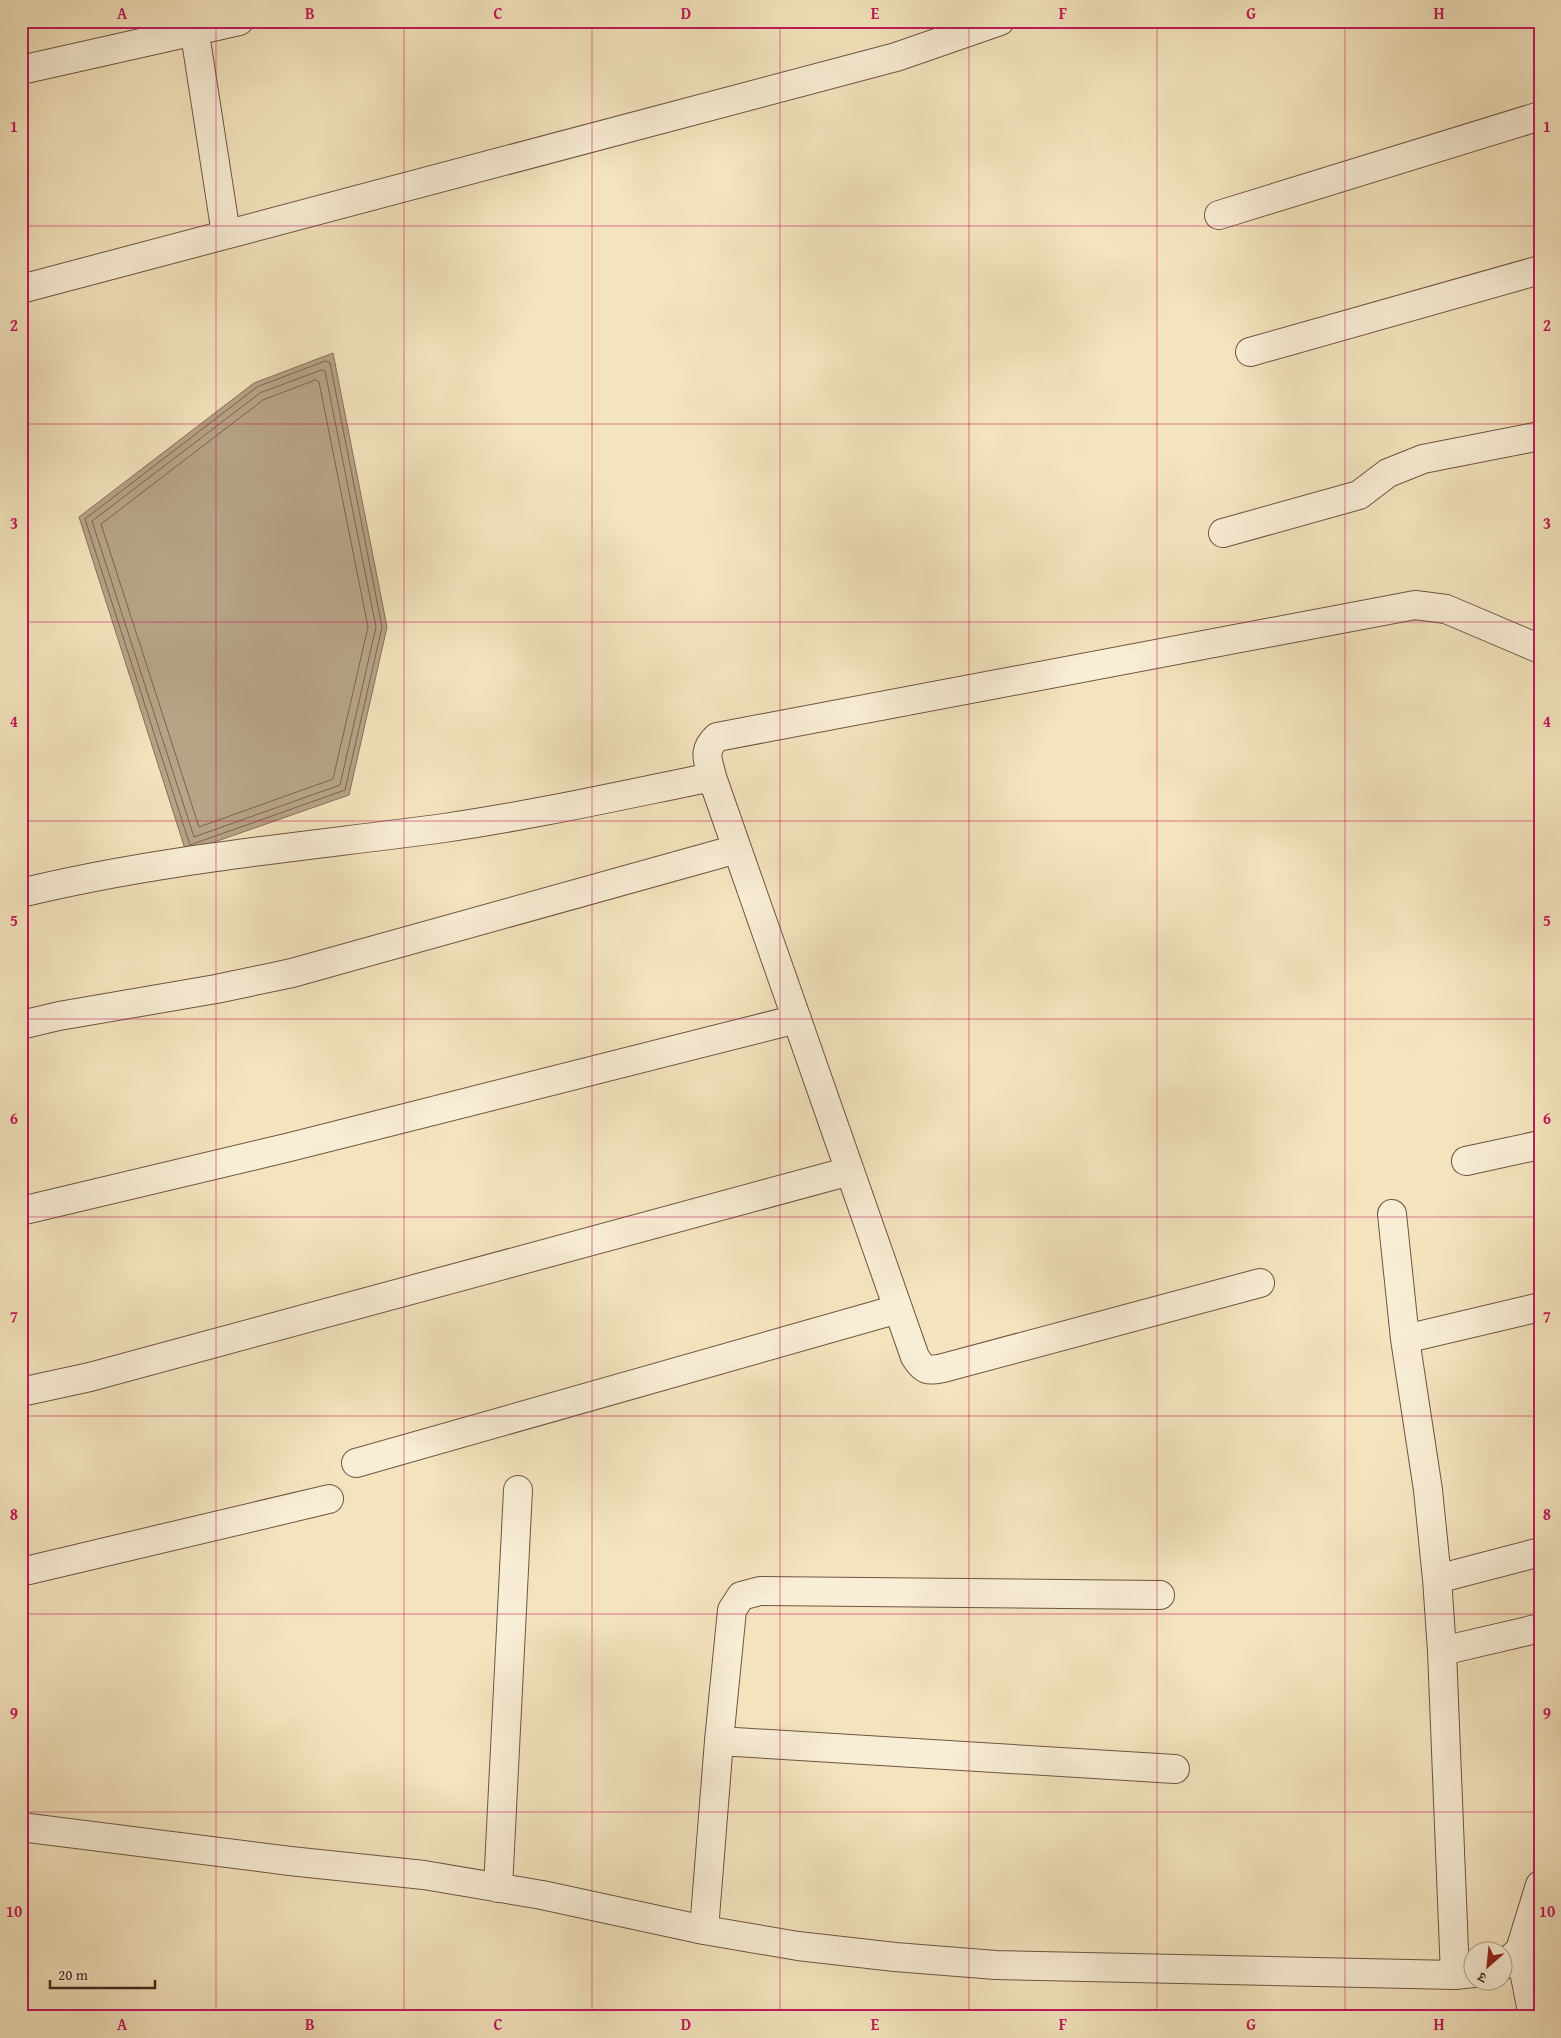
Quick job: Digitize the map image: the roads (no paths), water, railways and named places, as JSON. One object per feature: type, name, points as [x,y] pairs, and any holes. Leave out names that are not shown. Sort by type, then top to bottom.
[{"type":"street","points":[[21,70],[194,26],[239,21]]},
{"type":"street","points":[[21,289],[896,57],[1000,21]]},
{"type":"street","points":[[194,26],[226,234]]},
{"type":"street","points":[[1219,215],[1540,116]]},
{"type":"street","points":[[1250,352],[1540,270]]},
{"type":"street","points":[[1223,533],[1359,495],[1388,473],[1423,459],[1540,436]]},
{"type":"street","points":[[1260,1283],[930,1371],[921,1366],[915,1357],[898,1309],[712,777],[706,752],[710,744],[717,737],[1414,605],[1446,609],[1540,649]]},
{"type":"street","points":[[21,894],[83,878],[157,865],[446,827],[563,807],[712,777]]},
{"type":"street","points":[[21,1026],[59,1016],[177,996],[292,972],[737,849]]},
{"type":"street","points":[[21,1211],[280,1149],[797,1019]]},
{"type":"street","points":[[1466,1161],[1540,1145]]},
{"type":"street","points":[[21,1392],[90,1377],[850,1171]]},
{"type":"street","points":[[21,1827],[281,1860],[424,1875],[498,1888],[704,1930],[798,1946],[895,1957],[996,1965],[1464,1974],[1437,1579],[1428,1490],[1405,1339],[1392,1214]]},
{"type":"street","points":[[1405,1339],[1540,1306]]},
{"type":"street","points":[[356,1464],[898,1309]]},
{"type":"street","points":[[498,1888],[518,1490]]},
{"type":"street","points":[[21,1572],[329,1499]]},
{"type":"street","points":[[1437,1579],[1540,1552]]},
{"type":"street","points":[[704,1930],[719,1741],[732,1610],[741,1596],[760,1591],[1160,1595]]},
{"type":"street","points":[[1442,1651],[1540,1628]]},
{"type":"street","points":[[719,1741],[1175,1769]]},
{"type":"street","points":[[1533,2017],[1521,1954],[1540,1886]]},
{"type":"water","points":[[333,353],[387,627],[349,795],[186,852],[79,517],[254,383]]}]
